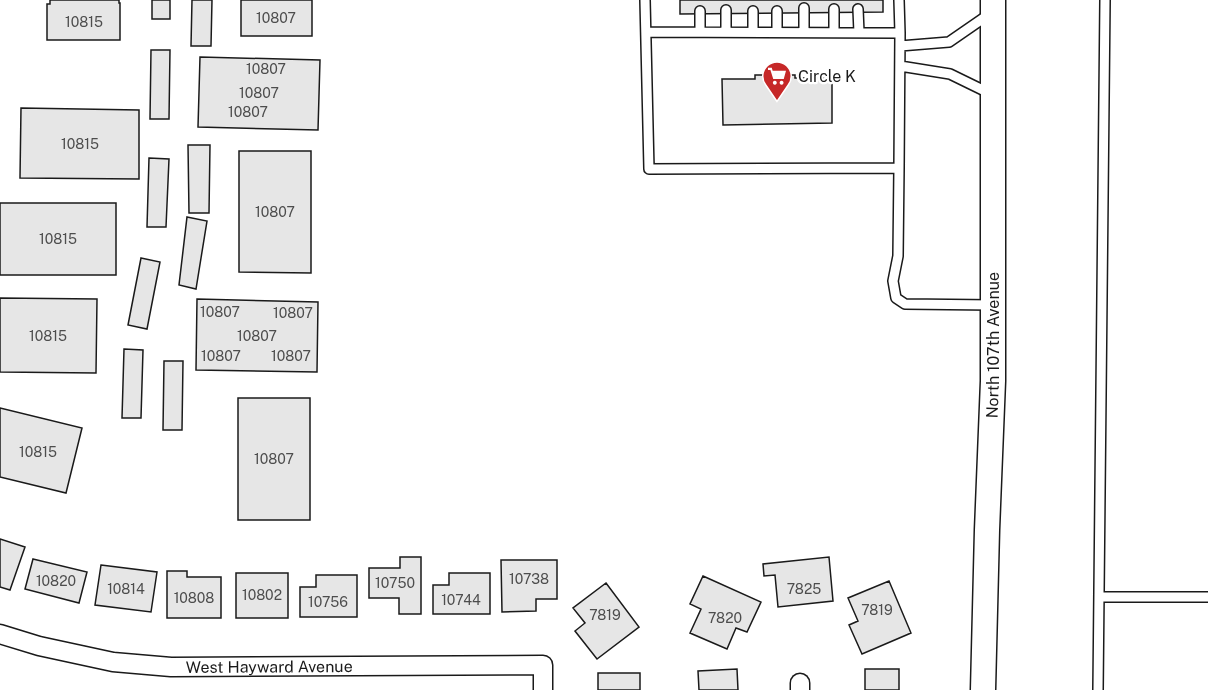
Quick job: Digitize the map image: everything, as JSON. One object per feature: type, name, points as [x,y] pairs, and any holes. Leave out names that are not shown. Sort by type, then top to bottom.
[{"type":"street","name":"North 107th Avenue","points":[[983,690],[993,381],[993,6]]},
{"type":"street","name":"West Hayward Avenue","points":[[0,634],[39,646],[113,662],[171,667],[543,665],[543,690]]},
{"type":"lane","points":[[645,0],[649,169],[899,168]]},
{"type":"lane","points":[[899,0],[898,256],[893,281],[896,298],[905,304],[993,305]]},
{"type":"lane","points":[[1098,690],[1105,0]]},
{"type":"lane","points":[[900,46],[949,42],[993,6]]},
{"type":"lane","points":[[804,8],[804,33]]},
{"type":"lane","points":[[834,9],[834,33]]},
{"type":"lane","points":[[858,9],[859,33]]},
{"type":"lane","points":[[726,10],[726,32]]},
{"type":"lane","points":[[700,11],[700,32]]},
{"type":"lane","points":[[753,11],[753,33]]},
{"type":"lane","points":[[777,11],[777,33]]},
{"type":"lane","points":[[646,32],[900,33]]},
{"type":"lane","points":[[900,66],[950,74],[993,95]]},
{"type":"lane","points":[[1099,597],[1208,597]]},
{"type":"building","points":[[50,0],[119,0],[120,40],[47,40],[47,4],[50,4]]},
{"type":"building","points":[[152,0],[170,0],[170,19],[152,19]]},
{"type":"building","points":[[192,0],[212,0],[211,46],[191,46]]},
{"type":"building","points":[[241,0],[312,0],[312,36],[241,36]]},
{"type":"building","points":[[680,0],[883,0],[883,12],[680,14]]},
{"type":"building","points":[[151,50],[170,50],[169,119],[150,119]]},
{"type":"building","points":[[200,57],[320,60],[318,130],[198,127]]},
{"type":"building","name":"Circle K","points":[[755,75],[832,78],[832,123],[723,125],[722,79],[755,79]]},
{"type":"building","points":[[21,108],[139,110],[139,179],[20,178]]},
{"type":"building","points":[[188,145],[210,145],[209,213],[189,213]]},
{"type":"building","points":[[239,151],[311,151],[311,273],[239,272]]},
{"type":"building","points":[[149,158],[169,159],[166,227],[147,227]]},
{"type":"building","points":[[0,203],[116,203],[116,275],[0,275]]},
{"type":"building","points":[[187,217],[207,221],[196,289],[179,285]]},
{"type":"building","points":[[141,258],[160,262],[147,329],[128,325]]},
{"type":"building","points":[[0,298],[97,299],[96,373],[0,372]]},
{"type":"building","points":[[197,299],[318,302],[317,372],[196,370]]},
{"type":"building","points":[[124,349],[143,350],[141,418],[122,418]]},
{"type":"building","points":[[164,361],[183,361],[182,430],[163,430]]},
{"type":"building","points":[[238,398],[310,398],[310,520],[238,520]]},
{"type":"building","points":[[0,408],[82,428],[66,493],[0,477]]},
{"type":"building","points":[[0,539],[25,547],[10,590],[0,587]]},
{"type":"building","points":[[400,557],[421,557],[421,614],[399,614],[399,598],[369,598],[369,568],[400,568]]},
{"type":"building","points":[[829,557],[833,601],[778,607],[775,575],[764,576],[763,564]]},
{"type":"building","points":[[33,559],[87,572],[79,603],[25,589]]},
{"type":"building","points":[[501,560],[557,560],[557,599],[536,599],[536,611],[502,612]]},
{"type":"building","points":[[101,565],[157,572],[151,612],[95,605]]},
{"type":"building","points":[[167,571],[187,571],[187,577],[221,577],[221,618],[167,618]]},
{"type":"building","points":[[236,573],[288,573],[288,618],[236,618]]},
{"type":"building","points":[[449,573],[490,573],[490,614],[433,614],[433,585],[449,585]]},
{"type":"building","points":[[316,575],[357,575],[357,617],[300,617],[300,587],[316,587]]},
{"type":"building","points":[[703,576],[761,602],[747,632],[736,628],[727,649],[690,633],[701,609],[690,604]]},
{"type":"building","points":[[889,581],[911,633],[862,654],[849,625],[858,621],[848,598]]},
{"type":"building","points":[[606,583],[639,627],[597,659],[575,631],[585,623],[573,608]]},
{"type":"building","points":[[737,669],[738,690],[699,690],[698,671]]},
{"type":"building","points":[[865,669],[899,669],[899,690],[865,690]]},
{"type":"building","points":[[598,673],[640,673],[640,690],[598,690]]},
{"type":"place","name":"Circle K","points":[[777,102]]}]
